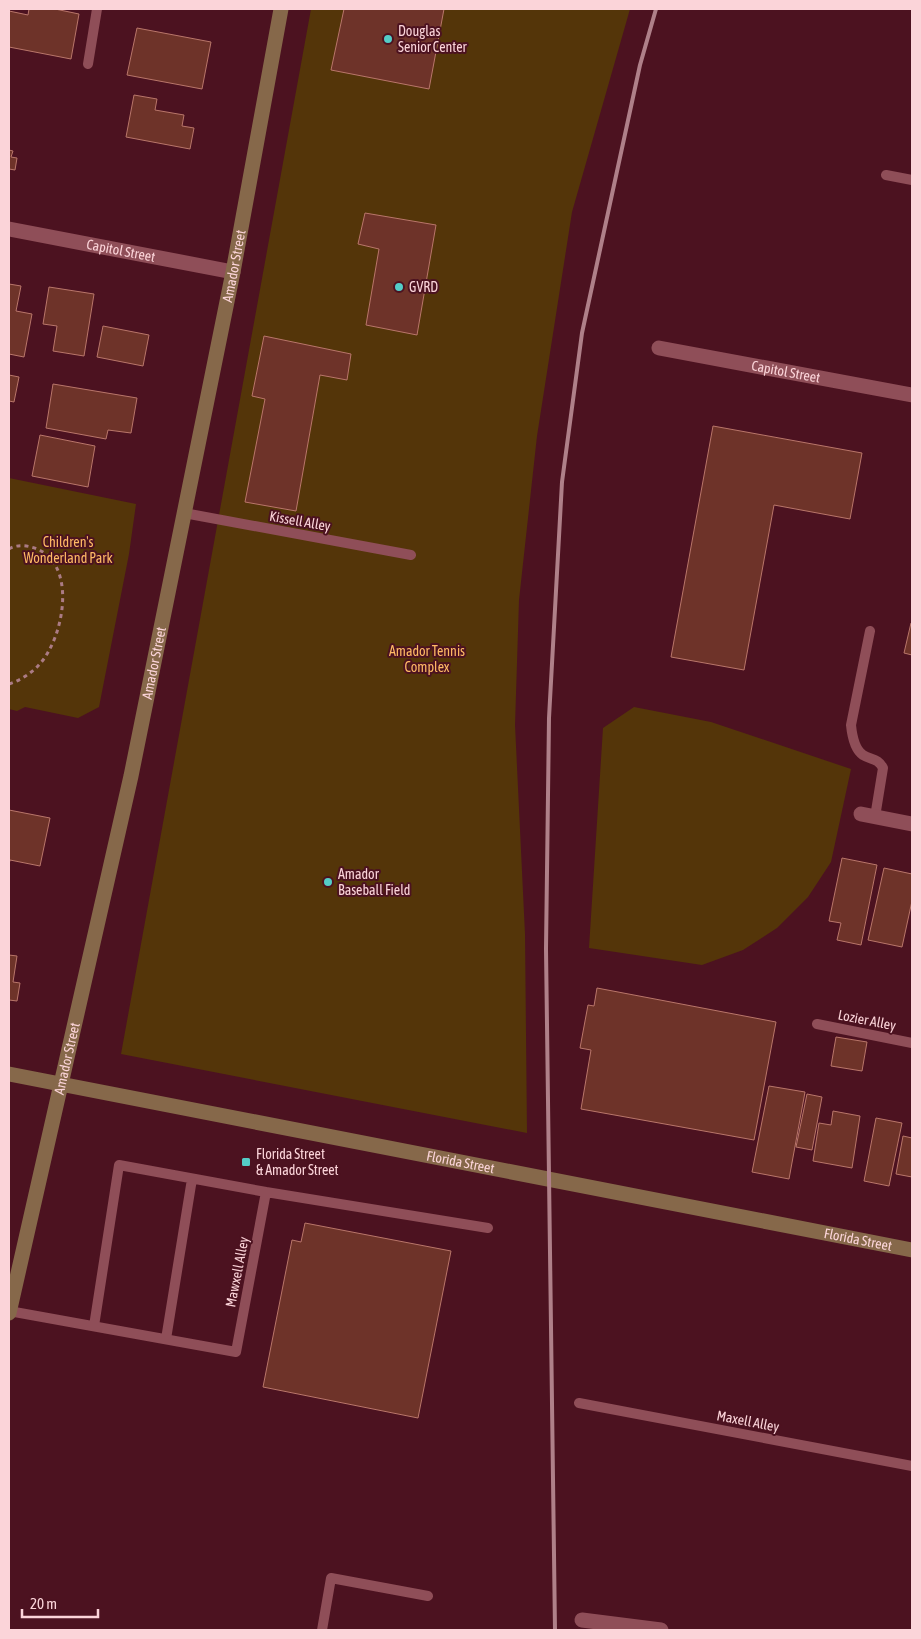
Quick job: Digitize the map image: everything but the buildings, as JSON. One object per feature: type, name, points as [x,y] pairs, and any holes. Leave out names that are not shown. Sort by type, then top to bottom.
[{"type":"street","name":"Amador Street","points":[[9,1312],[127,796],[233,272],[281,9]]},
{"type":"street","name":"Capitol Street","points":[[9,229],[233,272]]},
{"type":"street","name":"Capitol Street","points":[[660,348],[912,395]]},
{"type":"street","points":[[868,816],[912,824]]},
{"type":"street","name":"Florida Street","points":[[9,1074],[912,1250]]},
{"type":"street","points":[[582,1620],[661,1630]]},
{"type":"lane","points":[[88,64],[97,9]]},
{"type":"lane","points":[[886,175],[912,180]]},
{"type":"lane","name":"Kissell Alley","points":[[184,513],[411,556]]},
{"type":"lane","points":[[868,816],[883,768],[877,760],[862,754],[852,740],[851,725],[870,631]]},
{"type":"lane","name":"Lozier Alley","points":[[817,1024],[912,1043]]},
{"type":"lane","points":[[94,1326],[119,1165],[266,1192],[488,1228]]},
{"type":"lane","points":[[166,1339],[192,1179]]},
{"type":"lane","name":"Mawxell Alley","points":[[9,1312],[236,1352],[266,1192]]},
{"type":"lane","name":"Maxell Alley","points":[[579,1402],[912,1466]]},
{"type":"lane","points":[[322,1630],[331,1578],[428,1596]]},
{"type":"path","points":[[9,549],[25,545],[35,548],[53,559],[58,568],[62,612],[57,635],[39,665],[29,674],[9,684]]},
{"type":"green space","name":"Amador Tennis Complex","points":[[311,9],[630,9],[572,212],[537,436],[519,600],[515,725],[525,934],[527,1133],[121,1054]]},
{"type":"green space","name":"Children's Wonderland Park","points":[[9,478],[136,504],[129,554],[99,707],[78,718],[25,707],[17,711],[9,709]]},
{"type":"green space","points":[[634,707],[711,722],[851,769],[831,862],[808,897],[777,928],[743,950],[702,965],[589,948],[603,728]]},
{"type":"railway","points":[[555,1630],[546,949],[549,718],[562,482],[582,333],[640,65],[656,9]]},
{"type":"place","name":"Douglas Senior Center","points":[[388,39]]},
{"type":"place","name":"GVRD","points":[[399,287]]},
{"type":"place","name":"Amador Baseball Field","points":[[328,882]]},
{"type":"place","name":"Florida Street & Amador Street","points":[[246,1162]]}]
